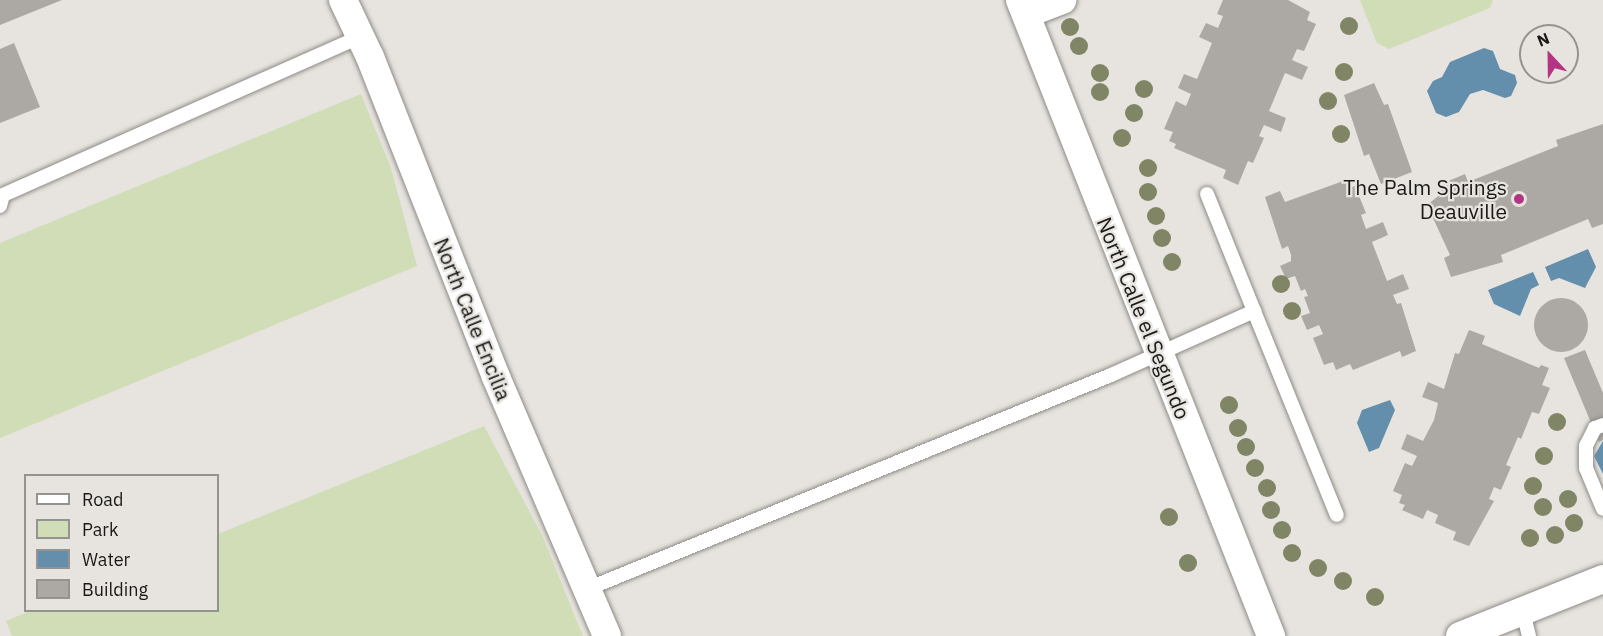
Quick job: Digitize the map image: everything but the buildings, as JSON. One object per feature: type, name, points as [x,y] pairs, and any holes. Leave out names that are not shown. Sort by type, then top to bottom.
[{"type":"street","name":"North Calle Encilia","points":[[344,0],[361,36],[496,377],[607,636]]},
{"type":"street","points":[[1023,7],[1062,0]]},
{"type":"street","name":"North Calle el Segundo","points":[[1023,7],[1158,355],[1271,636]]},
{"type":"street","points":[[1460,636],[1526,624],[1603,579]]},
{"type":"lane","points":[[0,206],[3,195],[361,36]]},
{"type":"lane","points":[[1207,194],[1337,514]]},
{"type":"lane","points":[[587,589],[1158,355],[1254,311]]},
{"type":"lane","points":[[1603,425],[1594,428],[1586,446],[1586,468],[1603,509]]},
{"type":"green space","points":[[1360,0],[1493,0],[1490,8],[1389,49],[1377,43]]},
{"type":"green space","points":[[361,94],[391,168],[417,266],[0,438],[0,243]]},
{"type":"green space","points":[[484,426],[542,535],[583,636],[12,636],[6,621],[28,612],[219,612],[219,534]]},
{"type":"water","points":[[1484,48],[1493,51],[1500,69],[1515,75],[1517,83],[1511,96],[1505,98],[1483,90],[1470,94],[1459,112],[1446,117],[1436,113],[1427,91],[1433,81],[1442,77],[1450,62]]},
{"type":"water","points":[[1588,249],[1596,267],[1585,288],[1559,278],[1551,281],[1545,267]]},
{"type":"water","points":[[1533,272],[1539,285],[1531,289],[1520,316],[1494,304],[1488,290]]},
{"type":"water","points":[[1390,400],[1395,410],[1379,448],[1369,452],[1357,423],[1362,410]]},
{"type":"water","points":[[1603,441],[1603,474],[1594,456]]},
{"type":"place","name":"The Palm Springs Deauville","points":[[1519,199]]}]
